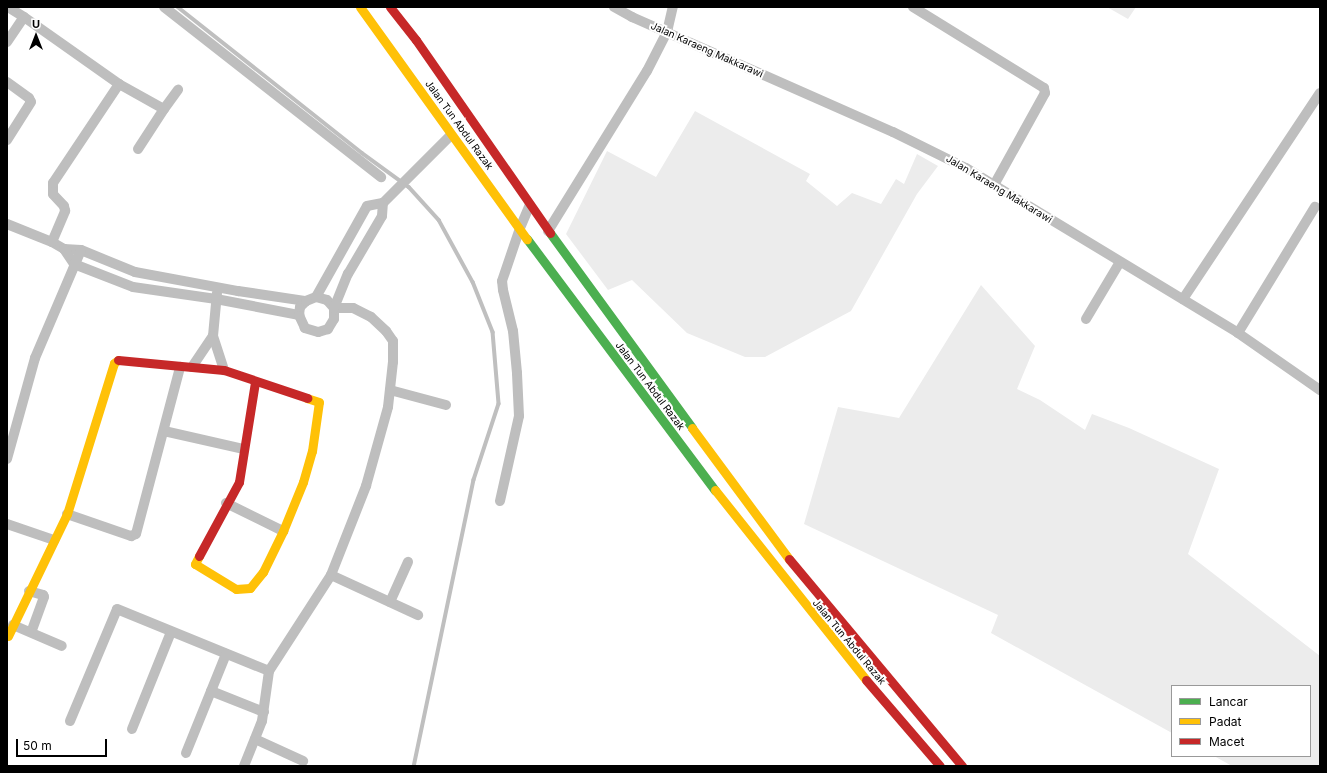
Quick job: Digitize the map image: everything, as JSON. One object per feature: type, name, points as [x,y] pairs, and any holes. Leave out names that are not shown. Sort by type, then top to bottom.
[{"type":"main road","name":"Jalan Tun Abdul Razak","points":[[360,7],[451,135],[520,228],[545,265],[791,589],[854,666],[940,766]]},
{"type":"main road","name":"Jalan Tun Abdul Razak","points":[[390,7],[416,40],[548,231],[802,577],[962,766]]},
{"type":"main road","points":[[8,636],[67,514],[114,363],[119,359],[180,367],[224,370],[254,382],[319,402],[308,469],[283,531],[263,572],[255,583],[250,588],[242,589],[231,587],[195,564],[226,503],[239,482],[254,382]]},
{"type":"street","points":[[8,7],[119,84],[164,109]]},
{"type":"street","points":[[164,7],[381,177]]},
{"type":"street","name":"Jalan Karaeng Makkarawi","points":[[614,7],[893,132],[966,168],[1238,333],[1320,390]]},
{"type":"street","points":[[548,231],[647,71],[667,32],[673,7]]},
{"type":"street","points":[[913,7],[1044,88],[1045,93],[994,185]]},
{"type":"street","points":[[7,42],[24,17]]},
{"type":"street","points":[[7,82],[29,98],[31,102],[7,140]]},
{"type":"street","points":[[52,242],[65,211],[64,206],[53,194],[53,183],[119,84]]},
{"type":"street","points":[[138,149],[178,90]]},
{"type":"street","points":[[1183,299],[1320,92]]},
{"type":"street","points":[[316,297],[367,206],[383,203],[451,135]]},
{"type":"street","points":[[244,766],[264,712],[269,671],[331,575],[366,486],[388,407],[393,341],[386,331],[372,317],[353,308],[334,308],[327,300],[316,297],[306,301],[300,307],[299,315],[305,328],[318,332],[328,328],[334,319],[334,308],[348,274],[382,216],[383,203]]},
{"type":"street","points":[[500,501],[519,416],[513,331],[502,290],[502,281],[520,228],[530,205]]},
{"type":"street","points":[[1238,333],[1316,207]]},
{"type":"street","points":[[7,224],[52,242],[64,249],[74,264],[133,287],[216,299],[299,315]]},
{"type":"street","points":[[344,247],[359,256]]},
{"type":"street","points":[[64,249],[81,250],[135,272],[306,301]]},
{"type":"street","points":[[7,459],[36,358],[81,250]]},
{"type":"street","points":[[1086,319],[1120,262]]},
{"type":"street","points":[[333,266],[348,274]]},
{"type":"street","points":[[217,287],[213,336],[224,370]]},
{"type":"street","points":[[192,367],[213,336]]},
{"type":"street","points":[[67,514],[134,536],[164,431],[180,367]]},
{"type":"street","points":[[390,390],[446,405]]},
{"type":"street","points":[[164,431],[244,449]]},
{"type":"street","points":[[226,503],[283,531]]},
{"type":"street","points":[[7,524],[54,540]]},
{"type":"street","points":[[390,602],[408,562]]},
{"type":"street","points":[[331,575],[418,615]]},
{"type":"street","points":[[29,591],[43,595],[44,597],[31,632]]},
{"type":"street","points":[[70,721],[117,609],[269,671]]},
{"type":"street","points":[[13,625],[62,646]]},
{"type":"street","points":[[132,729],[171,632]]},
{"type":"street","points":[[186,753],[226,654]]},
{"type":"street","points":[[211,691],[264,712]]},
{"type":"street","points":[[255,739],[303,761]]},
{"type":"shaded area","points":[[1107,7],[1136,7],[1128,19]]},
{"type":"shaded area","points":[[695,111],[810,174],[806,181],[837,206],[852,193],[881,204],[896,179],[904,184],[917,154],[938,166],[917,194],[851,311],[765,357],[745,357],[687,333],[632,280],[608,290],[566,234],[607,151],[656,177]]},
{"type":"shaded area","points":[[981,285],[1035,346],[1017,389],[1040,400],[1085,430],[1092,414],[1129,428],[1219,469],[1188,554],[1320,656],[1320,766],[1232,766],[1216,757],[1311,757],[1311,685],[1171,685],[1171,732],[991,633],[998,615],[804,524],[838,407],[899,418]]},
{"type":"waterway","points":[[178,7],[362,153],[409,187],[439,220],[473,282],[493,332],[499,404],[474,480],[414,766]]},
{"type":"traffic: fast","points":[[550,233],[692,428]]},
{"type":"traffic: fast","points":[[527,239],[715,490]]},
{"type":"traffic: slow","points":[[360,7],[527,239]]},
{"type":"traffic: slow","points":[[8,636],[67,514],[114,363],[118,360]]},
{"type":"traffic: slow","points":[[199,556],[195,564],[236,589],[250,588],[263,572],[283,531],[303,482],[312,451],[319,402],[307,398]]},
{"type":"traffic: slow","points":[[692,428],[789,559]]},
{"type":"traffic: slow","points":[[715,490],[866,680]]},
{"type":"traffic: jam","points":[[390,7],[416,40],[550,233]]},
{"type":"traffic: jam","points":[[118,360],[224,370],[307,398]]},
{"type":"traffic: jam","points":[[199,556],[239,482],[255,382]]},
{"type":"traffic: jam","points":[[789,559],[962,766]]},
{"type":"traffic: jam","points":[[866,680],[940,766]]}]
